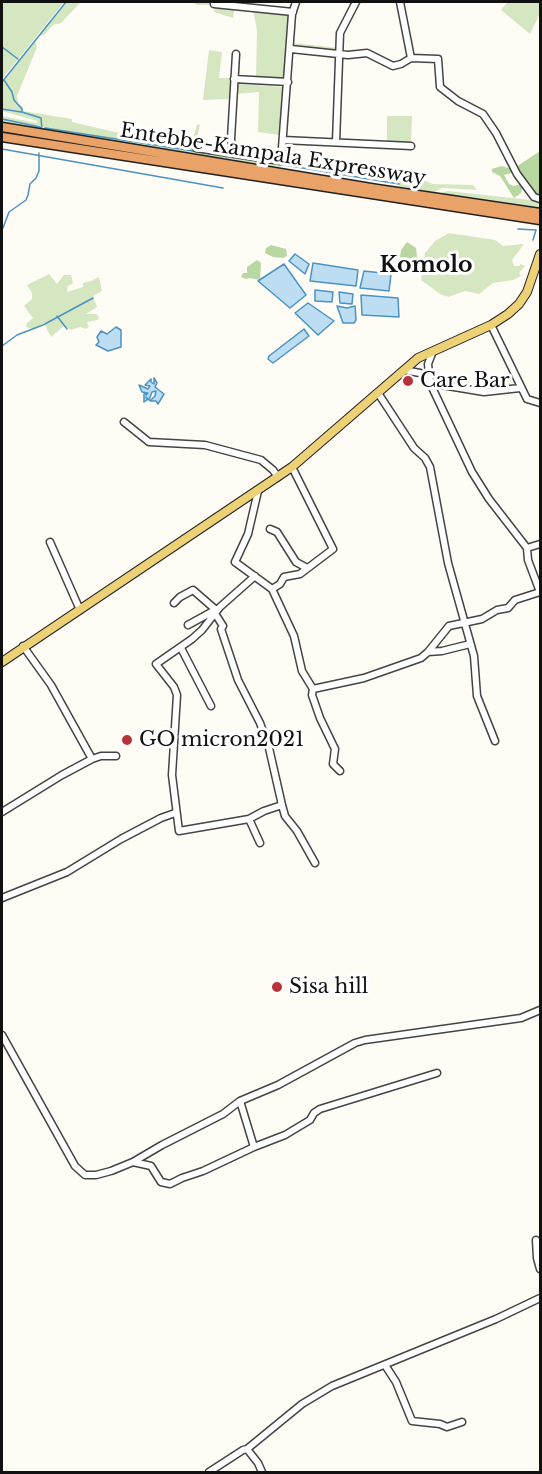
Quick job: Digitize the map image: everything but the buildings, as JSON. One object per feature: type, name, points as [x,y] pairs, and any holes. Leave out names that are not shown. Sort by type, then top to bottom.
[{"type":"highway","name":"Entebbe-Kampala Expressway","points":[[2,127],[365,187],[540,213]]},
{"type":"highway","name":"Entebbe-Kampala Expressway","points":[[2,136],[540,220]]},
{"type":"main road","points":[[2,662],[292,468],[418,358],[491,325],[508,314],[519,304],[531,284],[540,254]]},
{"type":"street","points":[[196,148],[280,162],[293,12],[296,2]]},
{"type":"street","points":[[336,142],[338,54],[341,29],[356,2]]},
{"type":"street","points":[[400,2],[411,58]]},
{"type":"street","points":[[214,4],[293,12]]},
{"type":"street","points":[[291,49],[338,54],[369,53],[393,66],[411,58],[438,59],[440,87],[458,101],[483,114],[496,133],[517,174],[534,197],[540,199]]},
{"type":"street","points":[[233,154],[231,139],[236,54]]},
{"type":"street","points":[[234,80],[288,81]]},
{"type":"street","points":[[283,140],[411,146]]},
{"type":"street","points":[[491,325],[520,388],[527,399],[540,403]]},
{"type":"street","points":[[430,383],[428,364],[433,351]]},
{"type":"street","points":[[313,689],[364,678],[421,658],[447,627],[482,619],[497,610],[508,608],[515,600],[540,592],[528,560],[527,548],[489,499],[472,472],[429,379],[420,373],[403,370]]},
{"type":"street","points":[[430,383],[488,392],[520,388]]},
{"type":"street","points":[[378,393],[414,448],[425,458],[430,467],[448,562],[474,656],[477,696],[495,741]]},
{"type":"street","points":[[124,422],[149,442],[205,445],[261,460],[278,477]]},
{"type":"street","points":[[272,589],[280,584],[284,577],[300,574],[332,551],[333,547],[292,468]]},
{"type":"street","points":[[258,491],[248,534],[235,560],[237,564],[272,589],[294,636],[303,670],[313,689],[312,695],[320,718],[335,749],[333,764],[340,771]]},
{"type":"street","points":[[270,529],[277,532],[283,539],[296,562],[307,568]]},
{"type":"street","points":[[50,542],[80,610]]},
{"type":"street","points":[[527,548],[540,544]]},
{"type":"street","points":[[255,576],[217,610],[202,630],[181,648],[156,664],[174,687],[177,695],[172,775],[179,831],[249,819],[282,805]]},
{"type":"street","points":[[174,603],[193,590],[217,610],[223,626],[221,629],[224,640],[238,680],[260,723],[269,748],[285,816],[297,831],[315,863]]},
{"type":"street","points":[[188,625],[217,610]]},
{"type":"street","points":[[428,652],[470,644]]},
{"type":"street","points":[[23,646],[51,685],[92,759]]},
{"type":"street","points":[[181,648],[211,706]]},
{"type":"street","points":[[2,812],[92,759],[101,756],[116,756]]},
{"type":"street","points":[[2,898],[67,872],[121,839],[175,813]]},
{"type":"street","points":[[249,819],[260,843]]},
{"type":"street","points":[[2,1035],[75,1166],[85,1174],[96,1175],[111,1172],[133,1162],[223,1114],[240,1101],[278,1085],[355,1043],[521,1018],[540,1010]]},
{"type":"street","points":[[133,1162],[151,1166],[161,1182],[170,1184],[285,1135],[304,1124],[320,1109],[437,1072]]},
{"type":"street","points":[[240,1101],[254,1147]]},
{"type":"street","points":[[536,1240],[540,1269]]},
{"type":"street","points":[[209,1473],[247,1449],[312,1397],[332,1386],[496,1319],[538,1299],[540,1292]]},
{"type":"street","points":[[385,1365],[396,1382],[412,1421],[447,1427],[462,1422]]},
{"type":"street","points":[[247,1449],[258,1463],[262,1473]]},
{"type":"green space","points":[[2,2],[64,2],[2,79]]},
{"type":"green space","points":[[67,2],[81,2],[61,23],[53,25],[44,35],[38,36]]},
{"type":"green space","points":[[192,2],[213,2],[235,6],[233,18],[214,12],[215,5],[197,5]]},
{"type":"green space","points":[[508,2],[540,2],[540,13],[530,34],[501,10]]},
{"type":"green space","points":[[253,9],[288,14],[290,20],[286,77],[282,80],[256,78],[257,31]]},
{"type":"green space","points":[[35,40],[37,47],[17,96],[23,111],[72,119],[72,122],[115,132],[187,144],[193,138],[197,125],[200,124],[195,149],[232,154],[232,161],[45,130],[44,127],[38,125],[41,131],[2,124],[2,116],[37,123],[37,121],[2,111],[2,82]]},
{"type":"green space","points":[[293,43],[338,48],[337,52],[294,47]]},
{"type":"green space","points":[[209,50],[222,52],[219,78],[233,78],[230,99],[203,100]]},
{"type":"green space","points":[[237,85],[281,87],[284,90],[279,135],[258,132],[259,92],[236,94]]},
{"type":"green space","points":[[387,116],[412,116],[411,144],[387,143]]},
{"type":"green space","points":[[540,151],[540,197],[535,197],[516,167]]},
{"type":"green space","points":[[234,155],[280,162],[280,167],[234,162]]},
{"type":"green space","points":[[501,166],[513,169],[512,173],[504,175],[509,184],[523,186],[521,193],[514,198],[500,176],[492,172],[492,169]]},
{"type":"green space","points":[[387,175],[433,184],[473,185],[477,190],[442,188],[435,192],[399,187],[399,182],[387,180]]},
{"type":"green space","points":[[448,191],[540,201],[540,210],[436,194]]},
{"type":"green space","points":[[449,233],[495,240],[503,246],[524,244],[512,260],[514,266],[521,264],[525,266],[519,273],[521,276],[513,280],[493,283],[479,294],[465,291],[448,297],[440,294],[421,280],[425,253],[435,241]]},
{"type":"green space","points":[[407,242],[416,248],[417,257],[414,263],[405,262],[400,257],[401,250]]},
{"type":"green space","points":[[271,245],[286,249],[287,256],[273,257],[265,253],[266,248]]},
{"type":"green space","points":[[257,260],[261,263],[260,280],[241,277],[243,273],[247,273],[247,267]]},
{"type":"green space","points":[[49,274],[57,284],[64,275],[71,275],[73,283],[68,286],[67,292],[83,287],[83,283],[99,277],[102,291],[93,296],[97,307],[86,314],[96,314],[99,317],[98,320],[87,322],[89,327],[86,329],[80,327],[71,330],[64,326],[51,337],[44,323],[33,329],[26,327],[33,318],[24,306],[32,299],[32,293],[27,285]]},
{"type":"water","points":[[295,254],[309,264],[305,274],[289,261]]},
{"type":"water","points":[[313,263],[358,270],[356,286],[310,281]]},
{"type":"water","points":[[284,264],[306,295],[290,308],[258,281]]},
{"type":"water","points":[[364,271],[391,274],[389,291],[360,288]]},
{"type":"water","points":[[315,290],[333,292],[332,302],[315,301]]},
{"type":"water","points":[[339,292],[353,294],[352,304],[340,303]]},
{"type":"water","points":[[361,295],[398,298],[399,317],[362,315]]},
{"type":"water","points":[[308,303],[334,321],[318,335],[295,313]]},
{"type":"water","points":[[337,306],[347,308],[355,306],[356,320],[354,323],[343,323]]},
{"type":"water","points":[[116,327],[121,330],[121,347],[108,351],[96,345],[99,342],[97,337],[101,331],[107,334]]},
{"type":"water","points":[[304,329],[309,336],[273,363],[268,359],[269,356]]},
{"type":"water","points":[[154,378],[157,383],[155,387],[164,394],[158,404],[156,401],[150,401],[156,391],[152,392],[149,400],[146,397],[147,400],[144,402],[144,394],[148,393],[142,392],[139,385],[148,389],[150,386],[145,385],[151,379],[154,384]]},
{"type":"waterway","points":[[2,82],[66,2]]},
{"type":"waterway","points":[[2,47],[18,59]]},
{"type":"waterway","points":[[4,80],[22,112],[41,118],[42,130]]},
{"type":"waterway","points":[[2,109],[21,112]]},
{"type":"waterway","points":[[2,119],[40,127],[42,130]]},
{"type":"waterway","points":[[43,130],[45,128],[213,154]]},
{"type":"waterway","points":[[2,149],[223,188]]},
{"type":"waterway","points":[[3,228],[9,212],[26,200],[30,184],[39,171],[39,153]]},
{"type":"waterway","points":[[237,157],[399,184]]},
{"type":"waterway","points":[[518,229],[536,230],[533,240]]},
{"type":"waterway","points":[[2,346],[17,335],[43,325],[93,298]]},
{"type":"waterway","points":[[57,316],[67,329]]},
{"type":"place","name":"Care Bar","points":[[408,381]]},
{"type":"place","name":"GO micron2021","points":[[127,740]]},
{"type":"place","name":"Sisa hill","points":[[277,987]]},
{"type":"district","name":"Komolo","points":[[426,266]]}]
